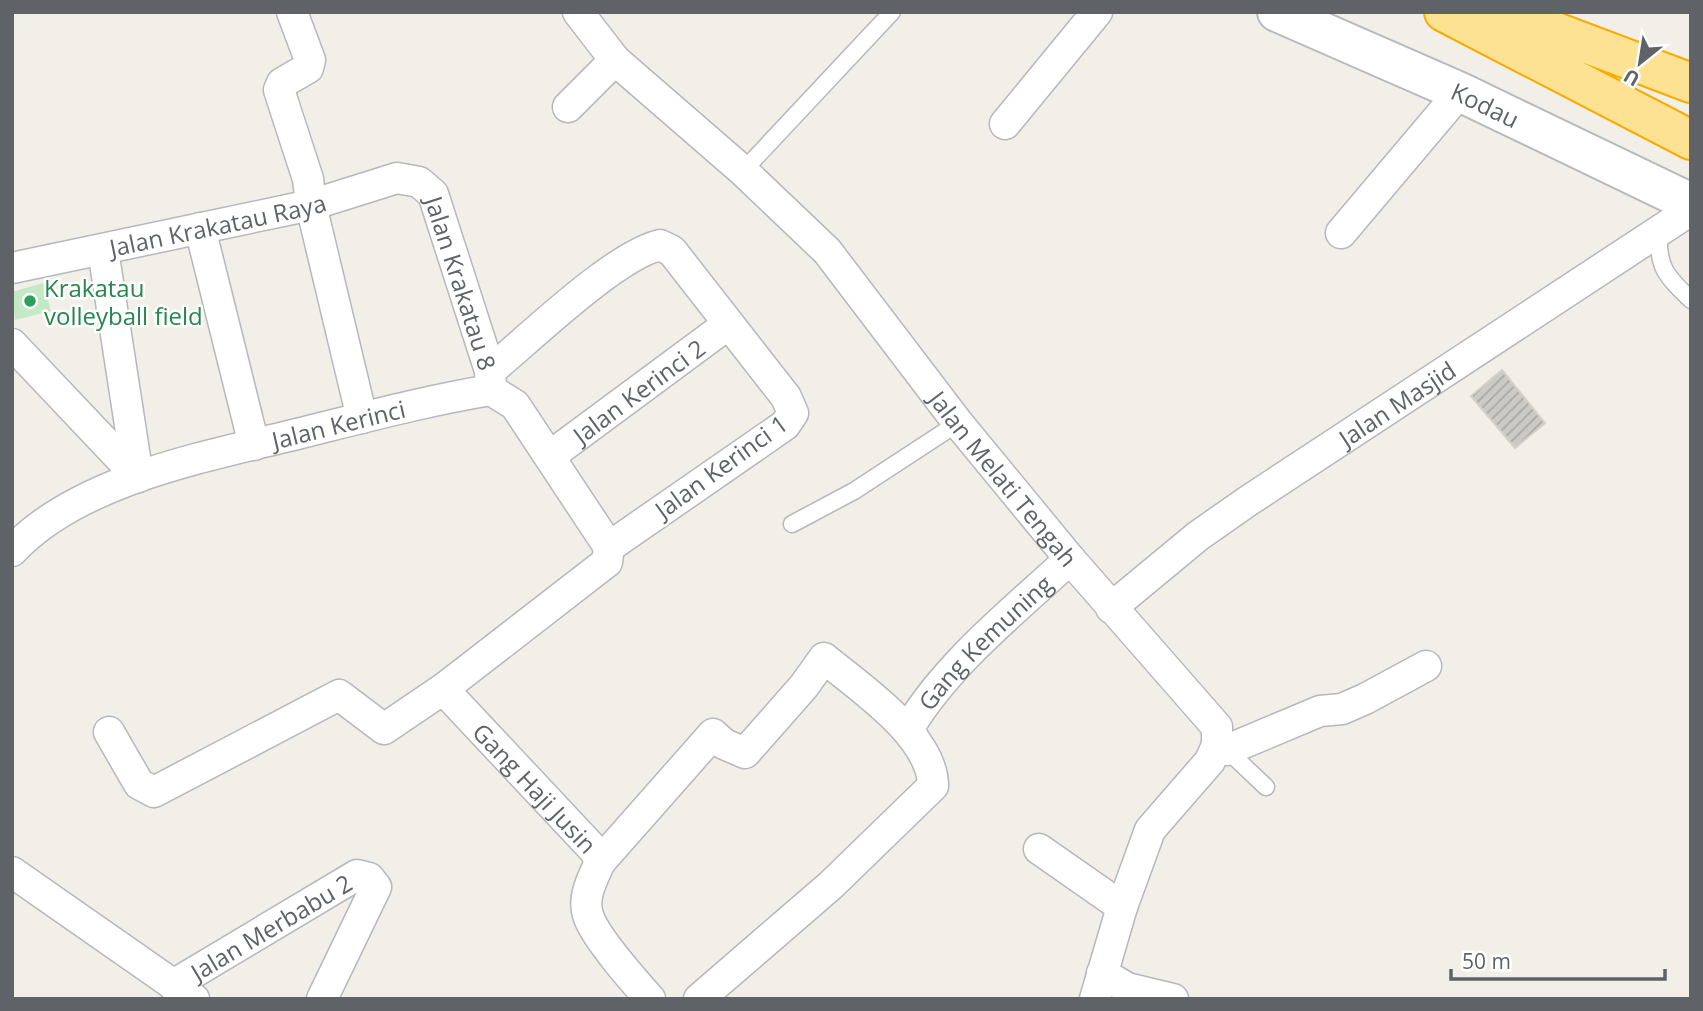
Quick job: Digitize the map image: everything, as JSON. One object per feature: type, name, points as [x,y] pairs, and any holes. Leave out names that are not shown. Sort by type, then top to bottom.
[{"type":"highway","points":[[1444,12],[1691,140]]},
{"type":"highway","points":[[1503,12],[1691,83]]},
{"type":"main road","name":"Kodau","points":[[1277,12],[1460,92],[1691,203]]},
{"type":"street","points":[[292,12],[310,60],[308,68],[282,83],[279,90],[308,179],[362,418]]},
{"type":"street","name":"Jalan Melati Tengah","points":[[578,12],[615,60],[743,171],[827,251],[958,423],[1111,608],[1217,727],[1222,748]]},
{"type":"street","points":[[1005,124],[1097,12]]},
{"type":"street","points":[[568,107],[615,60]]},
{"type":"street","points":[[1341,233],[1460,92]]},
{"type":"street","name":"Jalan Krakatau Raya","points":[[12,268],[312,205],[397,178],[419,182]]},
{"type":"street","name":"Jalan Krakatau 8","points":[[419,182],[433,194],[491,381]]},
{"type":"street","name":"Jalan Masjid","points":[[1111,608],[1198,536],[1248,501],[1691,209]]},
{"type":"street","points":[[200,228],[254,445]]},
{"type":"street","name":"Jalan Kerinci 1","points":[[491,381],[614,268],[649,247],[660,245],[672,251],[727,325],[786,397],[793,413],[785,425],[609,547]]},
{"type":"street","points":[[103,250],[138,477]]},
{"type":"street","name":"Jalan Kerinci 2","points":[[550,456],[727,325]]},
{"type":"street","points":[[12,344],[138,477]]},
{"type":"street","points":[[110,732],[139,784],[154,792],[340,695],[384,729],[443,688],[607,562],[609,547],[515,405],[491,381]]},
{"type":"street","name":"Jalan Kerinci","points":[[17,534],[101,492],[138,477],[491,381]]},
{"type":"street","name":"Gang Kemuning","points":[[912,734],[910,726],[933,693],[999,625],[1070,559]]},
{"type":"street","points":[[600,862],[713,734],[724,744],[745,753],[804,685],[824,657],[912,734],[927,758],[933,786],[831,886],[699,999]]},
{"type":"street","points":[[1173,999],[1127,988],[1098,986],[1122,906],[1150,831],[1222,748],[1320,711],[1342,709],[1426,666]]},
{"type":"street","name":"Gang Haji Jusin","points":[[443,688],[595,851],[600,862],[587,896],[588,915],[621,966],[650,999]]},
{"type":"street","points":[[1038,849],[1122,906]]},
{"type":"street","points":[[12,872],[183,992]]},
{"type":"street","name":"Jalan Merbabu 2","points":[[183,992],[357,875],[369,878],[376,887],[322,999]]},
{"type":"lane","points":[[743,171],[892,12]]},
{"type":"lane","points":[[1658,232],[1658,251],[1662,267],[1691,300]]},
{"type":"lane","points":[[792,524],[854,491],[958,423]]},
{"type":"lane","points":[[1222,748],[1266,787]]},
{"type":"green space","name":"Krakatau volleyball field","points":[[43,283],[51,311],[15,320],[12,292]]},
{"type":"building","points":[[1502,370],[1545,423],[1515,448],[1471,396]]},
{"type":"place","name":"Krakatau volleyball field","points":[[30,301]]}]
